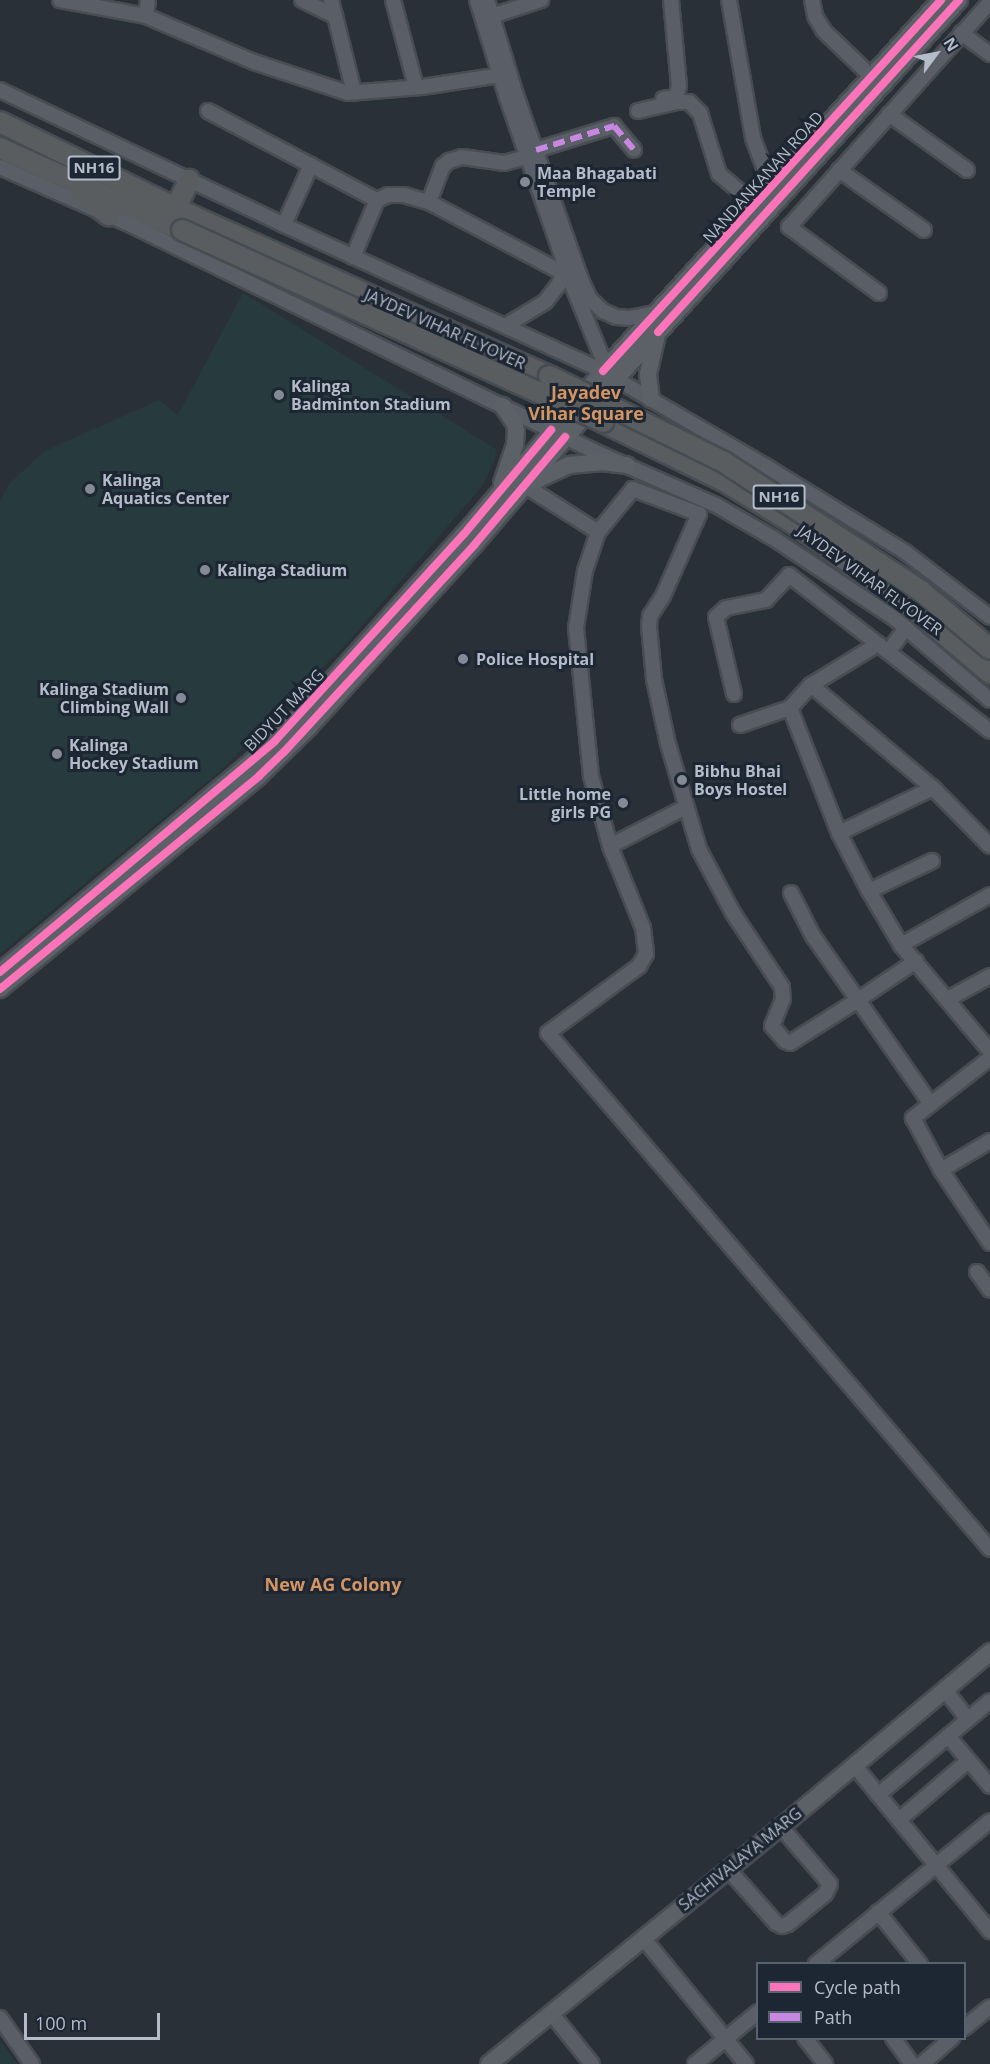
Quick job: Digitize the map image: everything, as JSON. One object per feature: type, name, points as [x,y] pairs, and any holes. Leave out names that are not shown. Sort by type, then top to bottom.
[{"type":"highway","name":"JAYDEV VIHAR FLYOVER","points":[[0,122],[182,217],[724,482],[793,523],[910,606],[990,673]]},
{"type":"highway","name":"NH16","points":[[0,148],[59,176]]},
{"type":"highway","points":[[59,176],[109,215]]},
{"type":"highway","name":"JAYDEV VIHAR FLYOVER","points":[[59,176],[182,217],[549,376],[724,462],[921,591],[990,649]]},
{"type":"highway","points":[[182,217],[189,180]]},
{"type":"main road","name":"NANDANKANAN ROAD","points":[[608,372],[658,332],[762,208],[772,189],[941,0]]},
{"type":"main road","name":"NANDANKANAN ROAD","points":[[608,372],[659,312],[762,208],[959,0]]},
{"type":"main road","points":[[651,399],[648,374],[658,332]]},
{"type":"main road","name":"BIDYUT MARG","points":[[0,989],[276,760],[467,552],[524,485],[558,434],[608,372]]},
{"type":"main road","points":[[499,492],[515,445],[516,431],[515,424],[502,406]]},
{"type":"main road","name":"BIDYUT MARG","points":[[0,972],[274,742],[499,492],[558,434]]},
{"type":"main road","points":[[524,485],[569,465],[601,462],[627,465]]},
{"type":"main road","name":"SACHIVALAYA MARG","points":[[489,2064],[782,1827],[990,1652]]},
{"type":"street","points":[[60,0],[146,16],[254,62],[354,92],[416,87],[500,75]]},
{"type":"street","points":[[146,16],[148,0]]},
{"type":"street","points":[[302,0],[335,16]]},
{"type":"street","points":[[331,0],[354,92]]},
{"type":"street","points":[[393,0],[416,87]]},
{"type":"street","points":[[477,0],[500,75],[580,280],[590,299],[603,311],[616,317],[629,318],[659,312]]},
{"type":"street","points":[[487,0],[564,269],[608,372]]},
{"type":"street","points":[[492,16],[541,0]]},
{"type":"street","points":[[652,101],[670,99],[678,93],[671,0]]},
{"type":"street","points":[[729,0],[753,138],[772,189]]},
{"type":"street","points":[[812,0],[816,16],[824,31],[873,77]]},
{"type":"street","points":[[789,227],[990,2]]},
{"type":"street","points":[[961,33],[990,54]]},
{"type":"street","points":[[0,90],[284,225],[608,372],[905,552],[990,618]]},
{"type":"street","points":[[638,111],[677,102],[688,102],[700,113],[719,174],[879,293]]},
{"type":"street","points":[[208,111],[377,200],[396,195],[429,202],[564,269]]},
{"type":"street","points":[[889,114],[967,170]]},
{"type":"street","points":[[429,202],[443,166],[449,161],[462,157],[504,164],[614,126],[634,150]]},
{"type":"street","points":[[284,225],[311,165]]},
{"type":"street","points":[[0,167],[109,215],[558,434],[716,505],[825,571],[906,628],[990,700]]},
{"type":"street","points":[[838,170],[924,230]]},
{"type":"street","points":[[353,257],[377,200]]},
{"type":"street","points":[[505,326],[545,302],[559,284],[564,269]]},
{"type":"street","points":[[524,485],[598,532]]},
{"type":"street","points":[[916,961],[795,1042],[785,1041],[774,1030],[772,1021],[783,999],[782,987],[714,880],[699,849],[661,711],[648,626],[650,616],[663,596],[699,514],[633,489],[598,532],[585,571],[576,628],[591,776],[610,846],[643,928],[646,954],[639,966],[548,1033],[990,1549]]},
{"type":"street","points":[[812,593],[825,571]]},
{"type":"street","points":[[734,694],[716,623],[719,611],[766,600],[789,575],[990,731]]},
{"type":"street","points":[[740,725],[790,708],[811,685],[883,648],[906,628]]},
{"type":"street","points":[[811,685],[933,788],[990,846]]},
{"type":"street","points":[[790,708],[839,833],[869,891],[901,945],[990,1051]]},
{"type":"street","points":[[839,833],[933,788]]},
{"type":"street","points":[[610,846],[686,807]]},
{"type":"street","points":[[869,891],[932,861]]},
{"type":"street","points":[[791,893],[813,936],[930,1103]]},
{"type":"street","points":[[901,945],[990,895]]},
{"type":"street","points":[[948,999],[990,976]]},
{"type":"street","points":[[990,1058],[913,1118],[941,1170],[990,1243]]},
{"type":"street","points":[[941,1170],[990,1141]]},
{"type":"street","points":[[977,1272],[990,1290]]},
{"type":"street","points":[[945,1690],[968,1719]]},
{"type":"street","points":[[878,1795],[990,1701]]},
{"type":"street","points":[[948,1736],[990,1786]]},
{"type":"street","points":[[899,1820],[968,1761]]},
{"type":"street","points":[[854,1765],[990,1931]]},
{"type":"street","points":[[818,1962],[990,1821]]},
{"type":"street","points":[[728,1869],[776,1923],[782,1926],[789,1924],[825,1894],[830,1884],[782,1827]]},
{"type":"street","points":[[878,1912],[918,1962]]},
{"type":"street","points":[[644,1939],[746,2064]]},
{"type":"street","points":[[830,1952],[838,1962]]},
{"type":"street","points":[[966,2024],[990,2007]]},
{"type":"street","points":[[551,2013],[592,2064]]},
{"type":"street","points":[[695,2064],[756,2014]]},
{"type":"street","points":[[0,2018],[32,2064]]},
{"type":"street","points":[[807,2040],[825,2064]]},
{"type":"street","points":[[894,2040],[912,2064]]},
{"type":"street","points":[[922,2064],[950,2040]]},
{"type":"green space","name":"Kalinga Stadium","points":[[243,293],[496,449],[495,460],[482,486],[351,639],[219,772],[0,954],[0,501],[9,484],[45,451],[159,400],[178,415]]},
{"type":"green space","points":[[0,2041],[18,2064],[0,2064]]},
{"type":"marked path","points":[[536,150],[614,126],[634,150]]},
{"type":"cycle path","points":[[603,371],[941,0]]},
{"type":"cycle path","points":[[658,332],[959,0]]},
{"type":"cycle path","points":[[0,972],[274,742],[464,534],[551,430]]},
{"type":"cycle path","points":[[0,989],[259,776],[284,752],[475,544],[565,437]]},
{"type":"place","name":"Maa Bhagabati Temple","points":[[525,182]]},
{"type":"place","name":"Kalinga Badminton Stadium","points":[[279,395]]},
{"type":"place","name":"Kalinga Aquatics Center","points":[[90,489]]},
{"type":"place","name":"Kalinga Stadium","points":[[205,570]]},
{"type":"place","name":"Police Hospital","points":[[463,659]]},
{"type":"place","name":"Kalinga Stadium Climbing Wall","points":[[181,698]]},
{"type":"place","name":"Kalinga Hockey Stadium","points":[[57,754]]},
{"type":"place","name":"Bibhu Bhai Boys Hostel","points":[[682,780]]},
{"type":"place","name":"Little home girls PG","points":[[623,803]]},
{"type":"district","name":"Jayadev Vihar Square","points":[[586,403]]},
{"type":"district","name":"New AG Colony","points":[[333,1584]]}]
